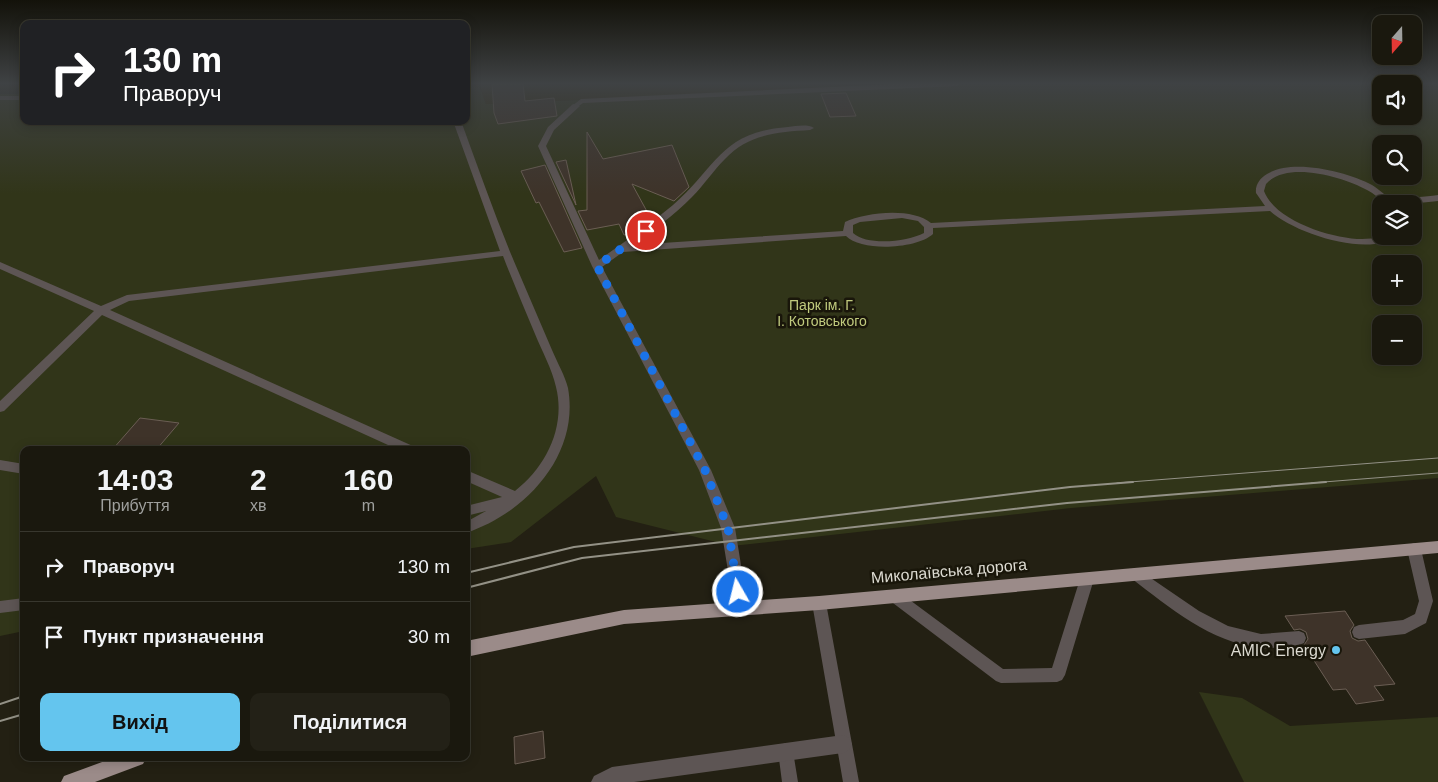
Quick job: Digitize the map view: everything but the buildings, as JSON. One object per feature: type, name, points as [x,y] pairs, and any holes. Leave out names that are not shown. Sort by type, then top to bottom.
[{"type":"main road","name":"Миколаївська дорога","points":[[470,648],[624,617],[819,603],[1438,547]]},
{"type":"main road","points":[[70,782],[129,761]]},
{"type":"street","points":[[600,782],[612,776],[843,744]]},
{"type":"lane","points":[[560,120],[552,128],[543,141],[542,146],[597,266],[705,470],[728,528],[740,608]]},
{"type":"lane","points":[[458,125],[506,253],[562,387],[565,408],[563,428],[553,457],[538,478],[518,498],[470,526]]},
{"type":"lane","points":[[597,266],[658,222],[688,197],[710,169],[736,144],[751,136],[810,128]]},
{"type":"lane","points":[[1372,240],[1365,241],[1331,237],[1299,226],[1271,208],[1263,198],[1260,189],[1263,181],[1270,175],[1292,170],[1314,171],[1343,177],[1380,195]]},
{"type":"lane","points":[[1422,199],[1438,198]]},
{"type":"lane","points":[[848,233],[848,224],[852,221],[874,217],[909,215],[921,219],[929,226],[1271,208]]},
{"type":"lane","points":[[621,249],[848,233],[864,243],[913,240],[925,237],[930,230],[929,226]]},
{"type":"lane","points":[[0,408],[100,311],[127,298],[506,253]]},
{"type":"lane","points":[[0,265],[402,446]]},
{"type":"lane","points":[[0,465],[20,468]]},
{"type":"lane","points":[[470,477],[518,498]]},
{"type":"lane","points":[[470,511],[518,498]]},
{"type":"lane","points":[[1359,632],[1405,627],[1420,618],[1426,601],[1414,549]]},
{"type":"lane","points":[[1136,574],[1201,622],[1234,636],[1262,641],[1299,638]]},
{"type":"lane","points":[[894,596],[1001,676],[1057,675],[1087,579]]},
{"type":"lane","points":[[819,603],[851,782]]},
{"type":"lane","points":[[0,607],[20,604]]},
{"type":"lane","points":[[786,751],[790,782]]},
{"type":"green space","name":"Парк ім. Г. І. Котовського","points":[[0,120],[20,120],[20,125],[470,125],[470,120],[1372,120],[1372,125],[1422,125],[1422,120],[1438,120],[1438,478],[1071,508],[732,546],[616,517],[596,476],[511,542],[470,548],[470,446],[20,446],[20,632],[0,636]]},
{"type":"green space","points":[[1199,692],[1242,698],[1290,726],[1438,717],[1438,782],[1244,782]]},
{"type":"tram line","points":[[1117,483],[1438,458]]},
{"type":"tram line","points":[[1311,483],[1438,473]]},
{"type":"tram line","points":[[470,572],[574,547],[1070,487],[1133,482]]},
{"type":"tram line","points":[[470,587],[582,558],[1067,503],[1326,482]]},
{"type":"tram line","points":[[0,704],[20,697]]},
{"type":"tram line","points":[[0,721],[20,715]]},
{"type":"place","name":"AMIC Energy","points":[[1336,650]]},
{"type":"route","points":[[646,231],[597,266],[705,470],[728,528],[738,592]]}]
